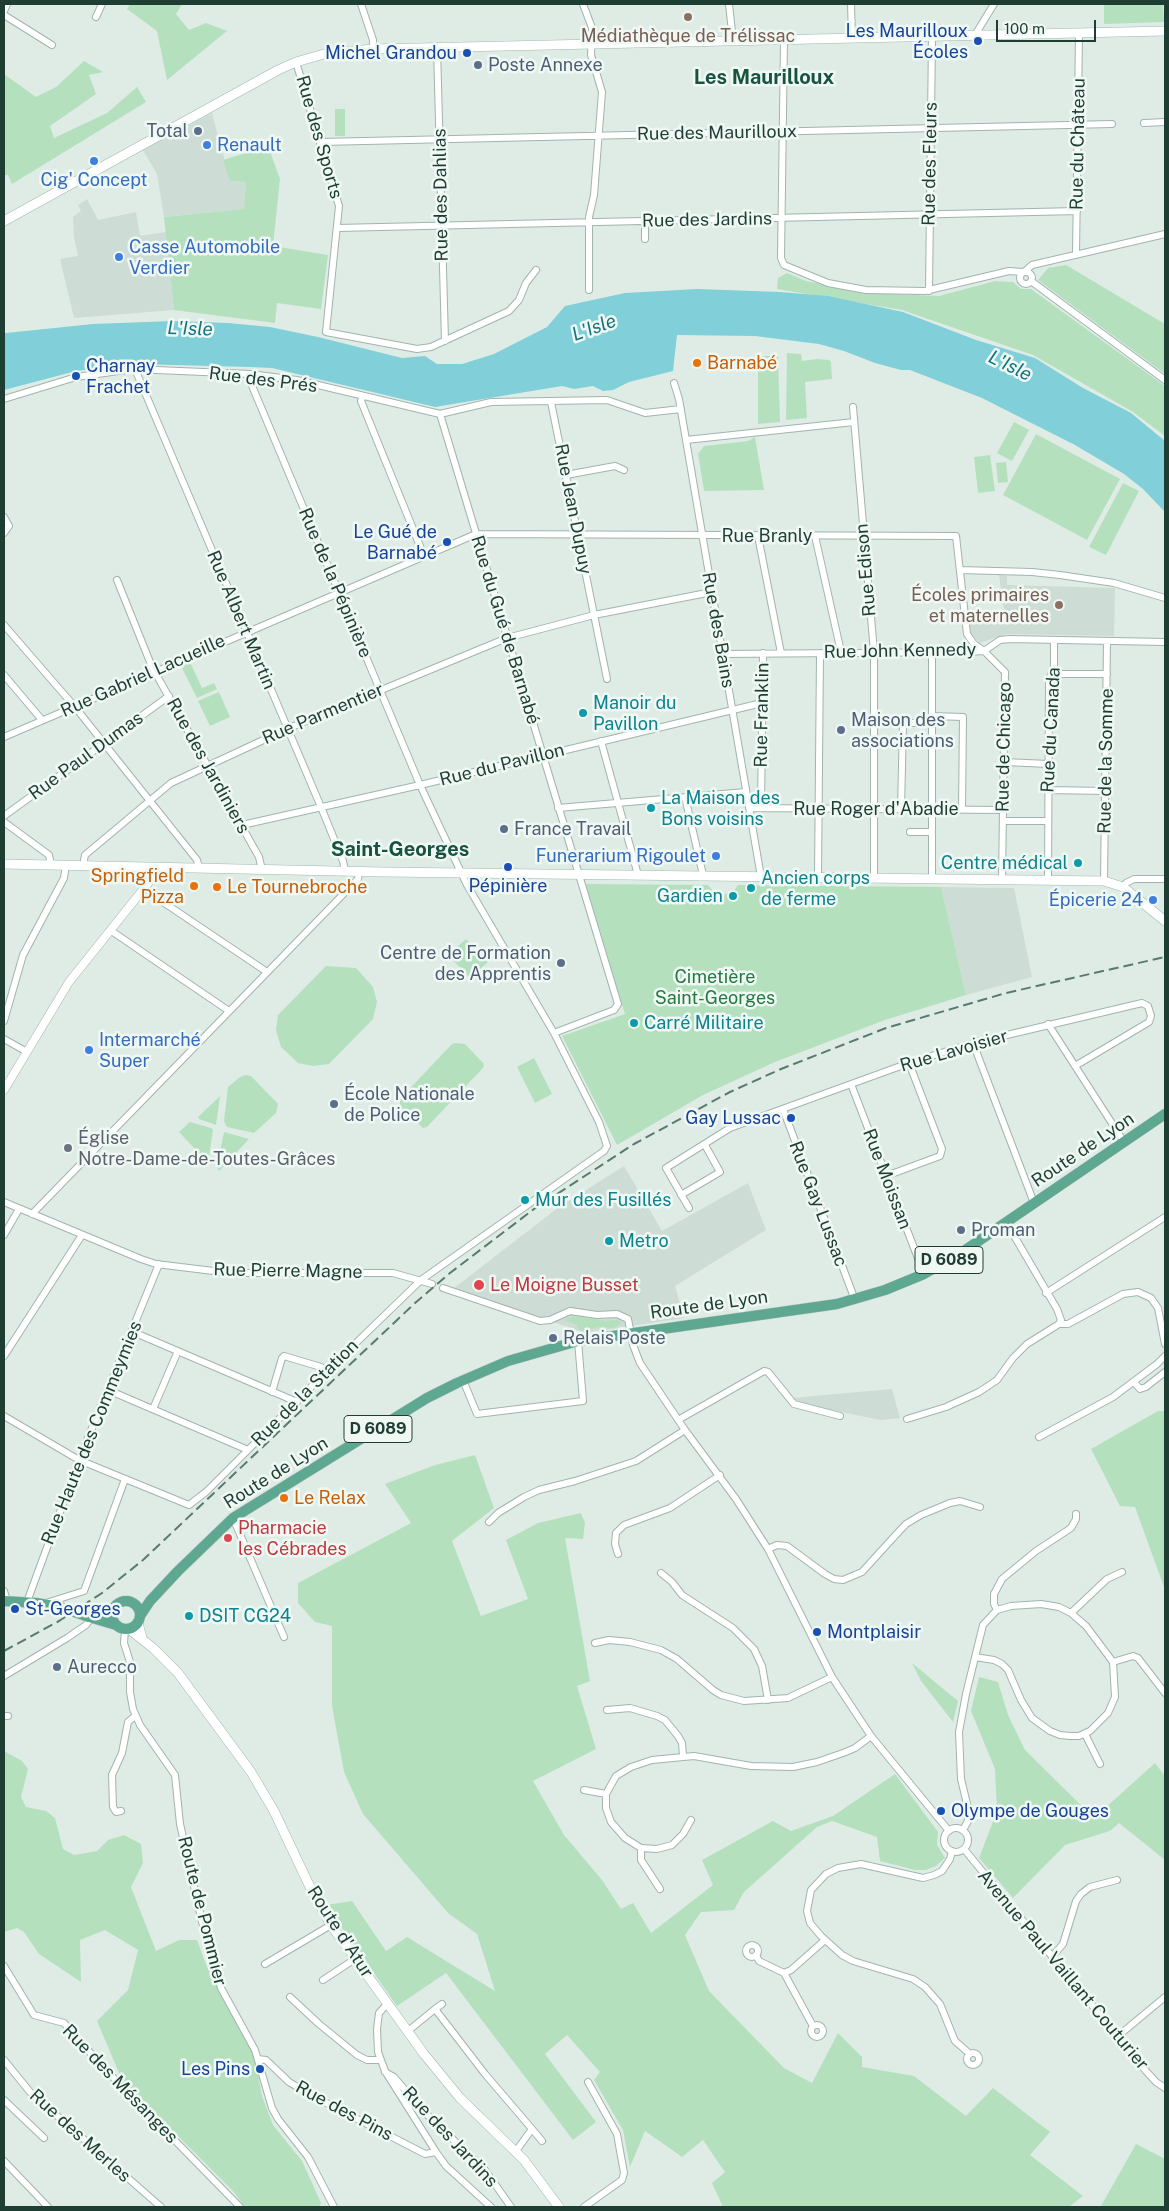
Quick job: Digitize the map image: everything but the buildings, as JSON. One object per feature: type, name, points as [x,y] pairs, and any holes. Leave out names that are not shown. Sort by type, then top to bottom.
[{"type":"main road","points":[[4,221],[296,62],[324,54],[373,49],[1165,31]]},
{"type":"main road","points":[[4,864],[359,872],[1104,881],[1123,887],[1165,921]]},
{"type":"main road","name":"Route de Lyon","points":[[130,1625],[207,1540],[233,1518],[427,1398],[463,1380],[523,1356],[578,1342],[855,1300],[885,1290],[924,1274],[961,1253],[1165,1114]]},
{"type":"main road","name":"Route de Lyon","points":[[90,1618],[103,1617],[121,1602],[146,1599],[159,1591]]},
{"type":"main road","points":[[5,1598],[43,1604],[90,1618],[130,1625]]},
{"type":"main road","points":[[128,1601],[136,1605],[130,1625]]},
{"type":"main road","points":[[113,1610],[112,1618],[130,1625]]},
{"type":"main road","name":"Route d'Atur","points":[[130,1625],[184,1680],[251,1772],[274,1811],[310,1887],[331,1925],[388,2004],[450,2088],[516,2151],[559,2207]]},
{"type":"street","points":[[7,4],[4,13],[52,45]]},
{"type":"street","points":[[96,17],[102,4]]},
{"type":"street","points":[[361,4],[373,40],[373,49]]},
{"type":"street","points":[[583,4],[592,28],[592,55],[602,92],[600,136],[594,195],[589,222],[589,290]]},
{"type":"street","points":[[730,4],[733,41]]},
{"type":"street","points":[[851,4],[852,38]]},
{"type":"street","points":[[975,35],[994,4]]},
{"type":"street","name":"Rue du Château","points":[[1076,255],[1079,33]]},
{"type":"street","name":"Rue des Fleurs","points":[[929,291],[932,36]]},
{"type":"street","points":[[784,40],[781,258],[783,264],[810,278],[866,290],[929,291],[1002,273],[1022,274],[1031,278],[1165,380]]},
{"type":"street","name":"Rue des Dahlias","points":[[437,48],[444,341]]},
{"type":"street","name":"Rue des Sports","points":[[296,62],[340,206],[326,332],[417,349],[444,341]]},
{"type":"street","points":[[1144,123],[1165,122]]},
{"type":"street","name":"Rue des Maurilloux","points":[[321,142],[1112,124]]},
{"type":"street","name":"Rue des Jardins","points":[[337,228],[1077,212]]},
{"type":"street","points":[[645,221],[645,239]]},
{"type":"street","points":[[1022,274],[1030,266],[1165,234]]},
{"type":"street","points":[[1022,274],[1024,284],[1031,278],[1038,264]]},
{"type":"street","points":[[444,341],[509,311],[519,300],[526,284],[536,270]]},
{"type":"street","name":"Rue des Prés","points":[[4,399],[76,377],[135,369],[250,374],[297,380],[440,414],[491,402],[607,400],[645,413],[681,408]]},
{"type":"street","name":"Rue Albert Martin","points":[[135,369],[321,807],[343,861],[345,871]]},
{"type":"street","name":"Rue de la Pépinière","points":[[250,374],[250,381],[420,785],[462,873],[554,1033],[605,1136],[607,1146],[604,1151]]},
{"type":"street","name":"Rue des Bains","points":[[674,383],[681,408],[761,877]]},
{"type":"street","points":[[362,396],[361,402],[424,556]]},
{"type":"street","name":"Rue Jean Dupuy","points":[[551,402],[607,679]]},
{"type":"street","name":"Rue Edison","points":[[853,407],[874,652],[874,878]]},
{"type":"street","name":"Rue du Gué de Barnabé","points":[[440,414],[618,1004],[614,1010],[554,1033]]},
{"type":"street","points":[[686,440],[854,422]]},
{"type":"street","points":[[566,475],[615,466],[624,470]]},
{"type":"street","points":[[4,516],[9,526],[4,533]]},
{"type":"street","name":"Rue Gabriel Lacueille","points":[[4,737],[246,631],[476,534]]},
{"type":"street","name":"Rue Branly","points":[[476,534],[956,536]]},
{"type":"street","points":[[758,536],[781,653]]},
{"type":"street","points":[[815,536],[841,652]]},
{"type":"street","name":"Rue de Chicago","points":[[956,536],[967,634],[974,644],[984,651],[1005,672],[1002,879]]},
{"type":"street","points":[[960,570],[1032,572],[1060,575],[1114,583],[1165,598]]},
{"type":"street","name":"Rue des Jardiniers","points":[[117,580],[155,671],[242,825],[259,857],[262,870]]},
{"type":"street","name":"Rue Parmentier","points":[[83,865],[85,855],[171,783],[287,729],[507,638],[594,616],[712,592]]},
{"type":"street","points":[[4,624],[74,706],[197,860],[199,868]]},
{"type":"street","name":"Rue John Kennedy","points":[[722,654],[984,651],[1000,640],[1165,642]]},
{"type":"street","name":"Rue du Canada","points":[[1048,880],[1049,680],[1054,667],[1054,640]]},
{"type":"street","name":"Rue de la Somme","points":[[1104,881],[1107,641]]},
{"type":"street","points":[[932,652],[932,879]]},
{"type":"street","name":"Rue Franklin","points":[[761,808],[763,653]]},
{"type":"street","points":[[818,877],[820,653]]},
{"type":"street","points":[[1051,674],[1107,674]]},
{"type":"street","points":[[4,675],[42,720]]},
{"type":"street","name":"Rue Paul Dumas","points":[[4,816],[169,696]]},
{"type":"street","name":"Rue du Pavillon","points":[[242,825],[420,785],[762,703]]},
{"type":"street","points":[[874,723],[903,723],[963,717],[962,810]]},
{"type":"street","points":[[901,809],[903,723]]},
{"type":"street","points":[[601,741],[638,875]]},
{"type":"street","points":[[1004,762],[1048,764]]},
{"type":"street","points":[[1048,790],[1106,791]]},
{"type":"street","points":[[558,808],[746,792]]},
{"type":"street","points":[[685,797],[703,875]]},
{"type":"street","name":"Rue Roger d'Abadie","points":[[749,808],[1003,810]]},
{"type":"street","points":[[1003,821],[1047,821]]},
{"type":"street","points":[[4,822],[49,855],[51,865]]},
{"type":"street","points":[[910,832],[932,832]]},
{"type":"street","points":[[4,1021],[23,955],[64,878],[66,865]]},
{"type":"street","points":[[4,1090],[69,982],[153,877],[155,867]]},
{"type":"street","points":[[32,1214],[358,879],[359,872]]},
{"type":"street","points":[[1123,887],[1134,879],[1165,879]]},
{"type":"street","points":[[145,887],[154,896],[267,972]]},
{"type":"street","points":[[110,930],[229,1011]]},
{"type":"street","name":"Rue Lavoisier","points":[[681,1195],[666,1168],[730,1128],[909,1063],[973,1043],[1048,1024],[1142,1003],[1146,1004],[1152,1016],[1148,1022],[1075,1066]]},
{"type":"street","points":[[1048,1024],[1124,1142]]},
{"type":"street","points":[[4,1039],[27,1052]]},
{"type":"street","points":[[973,1043],[1034,1203]]},
{"type":"street","points":[[886,1176],[940,1156],[942,1148],[909,1063]]},
{"type":"street","points":[[1074,1082],[1082,1077]]},
{"type":"street","name":"Rue Moissan","points":[[851,1084],[924,1274]]},
{"type":"street","name":"Rue Gay Lussac","points":[[783,1109],[855,1300]]},
{"type":"street","points":[[688,1208],[681,1195],[720,1172],[705,1145]]},
{"type":"street","name":"Rue de la Station","points":[[125,1479],[189,1505],[206,1492],[421,1280],[604,1151]]},
{"type":"street","name":"Rue Pierre Magne","points":[[4,1202],[141,1259],[159,1264],[230,1274],[393,1273],[432,1284]]},
{"type":"street","points":[[4,1235],[19,1209]]},
{"type":"street","points":[[1046,1293],[1165,1217]]},
{"type":"street","points":[[1006,1222],[1060,1317],[1059,1324]]},
{"type":"street","points":[[4,1356],[82,1235]]},
{"type":"street","name":"Rue Haute des Commeymies","points":[[27,1602],[79,1460],[133,1332],[159,1264]]},
{"type":"street","points":[[443,1288],[540,1321],[545,1321],[570,1311],[597,1315],[622,1315],[628,1318],[640,1363],[685,1430],[720,1475],[768,1549],[832,1677],[871,1736],[949,1831]]},
{"type":"street","points":[[907,1419],[946,1407],[979,1392],[997,1380],[1013,1358],[1027,1344],[1059,1324],[1068,1324],[1123,1294],[1138,1292],[1150,1298],[1158,1308],[1165,1344]]},
{"type":"street","points":[[133,1332],[297,1402]]},
{"type":"street","points":[[463,1380],[477,1414],[583,1401],[578,1342]]},
{"type":"street","points":[[153,1409],[178,1351]]},
{"type":"street","points":[[272,1392],[284,1356],[321,1367],[326,1372]]},
{"type":"street","points":[[1039,1437],[1113,1397],[1165,1359]]},
{"type":"street","points":[[678,1420],[764,1371],[768,1372],[794,1404],[840,1416]]},
{"type":"street","points":[[1134,1382],[1140,1389],[1146,1387],[1165,1372]]},
{"type":"street","points":[[108,1390],[248,1450]]},
{"type":"street","points":[[4,1416],[79,1460],[125,1479],[84,1591],[43,1604]]},
{"type":"street","points":[[489,1522],[511,1504],[539,1490],[636,1461],[685,1430]]},
{"type":"street","points":[[618,1554],[616,1533],[620,1528],[670,1508],[720,1475]]},
{"type":"street","points":[[768,1549],[777,1545],[788,1546],[834,1579],[843,1580],[862,1572],[901,1529],[921,1515],[960,1501],[980,1508]]},
{"type":"street","points":[[997,1610],[994,1604],[994,1594],[1002,1580],[1036,1551],[1071,1528],[1076,1519],[1076,1514]]},
{"type":"street","points":[[233,1518],[284,1638]]},
{"type":"street","points":[[1071,1613],[1107,1579],[1122,1572]]},
{"type":"street","points":[[661,1573],[672,1582],[682,1595],[734,1628],[754,1649],[762,1666],[768,1700]]},
{"type":"street","points":[[962,1830],[968,1821],[968,1808],[958,1762],[959,1732],[975,1656],[983,1625],[997,1610],[1011,1606],[1040,1604],[1059,1607],[1071,1613],[1086,1626],[1113,1662],[1115,1687],[1112,1706],[1103,1720],[1085,1734],[1060,1735],[1041,1726],[1032,1718],[1026,1710],[1008,1670],[994,1660],[975,1656]]},
{"type":"street","points":[[4,1676],[67,1638],[86,1625],[90,1618]]},
{"type":"street","name":"Route de Pommier","points":[[130,1625],[124,1644],[130,1662],[130,1692],[135,1716],[175,1775],[180,1824],[202,1922],[223,1994],[247,2033],[258,2059],[272,2108],[278,2119],[308,2157],[334,2207]]},
{"type":"street","points":[[595,1642],[618,1640],[650,1647],[677,1659],[721,1695],[744,1701],[768,1700],[797,1695],[832,1677]]},
{"type":"street","points":[[1113,1662],[1133,1656],[1138,1658],[1165,1693]]},
{"type":"street","points":[[607,1710],[630,1708],[664,1720],[682,1743],[683,1756]]},
{"type":"street","points":[[121,1812],[116,1812],[113,1807],[112,1775],[122,1753],[128,1722],[135,1716]]},
{"type":"street","points":[[1085,1734],[1100,1764]]},
{"type":"street","points":[[691,1820],[684,1834],[672,1845],[657,1848],[641,1848],[625,1838],[612,1822],[606,1808],[606,1794],[616,1776],[631,1767],[652,1760],[683,1756],[705,1757],[751,1766],[793,1767],[817,1762],[856,1748],[871,1736]]},
{"type":"street","points":[[584,1790],[606,1794]]},
{"type":"street","points":[[955,1828],[962,1830],[968,1839],[964,1849],[958,1852],[952,1851],[945,1842],[949,1831],[955,1828]]},
{"type":"street","points":[[641,1848],[642,1860],[660,1889]]},
{"type":"street","name":"Avenue Paul Vaillant Couturier","points":[[964,1849],[1156,2082],[1165,2088]]},
{"type":"street","points":[[952,1851],[950,1859],[942,1871],[923,1878],[861,1864],[838,1868],[826,1874],[811,1890],[807,1911],[810,1923],[842,1955],[853,1961],[913,1979],[925,1987],[940,2004],[955,2041],[970,2054]]},
{"type":"street","points":[[1052,1957],[1063,1944],[1076,1901],[1081,1894],[1090,1887],[1117,1880]]},
{"type":"street","points":[[265,1964],[331,1925]]},
{"type":"street","points":[[784,1973],[791,1970],[825,1940]]},
{"type":"street","points":[[756,1956],[759,1961],[784,1973],[813,2026]]},
{"type":"street","points":[[323,1980],[355,1959]]},
{"type":"street","name":"Rue des Mésanges","points":[[4,1966],[34,2015],[64,2023],[101,2065],[240,2207]]},
{"type":"street","points":[[290,1997],[357,2055],[367,2060],[379,2060]]},
{"type":"street","points":[[1118,2036],[1165,1997]]},
{"type":"street","points":[[388,2004],[381,2009],[378,2020],[376,2041],[379,2060],[446,2166],[491,2207]]},
{"type":"street","points":[[408,2031],[442,2004]]},
{"type":"street","points":[[435,2009],[484,2074],[542,2141]]},
{"type":"street","name":"Rue des Pins","points":[[258,2059],[266,2060],[289,2082],[309,2094],[425,2154],[436,2152]]},
{"type":"street","name":"Rue des Merles","points":[[4,2060],[30,2092],[161,2207]]},
{"type":"street","name":"Rue des Jardins","points":[[385,2071],[394,2076],[420,2109],[485,2170],[511,2207]]},
{"type":"street","points":[[584,2207],[622,2180],[624,2173],[617,2134],[588,2082]]},
{"type":"street","points":[[4,2100],[44,2138]]},
{"type":"street","points":[[516,2151],[532,2129]]},
{"type":"street","points":[[4,2161],[48,2207]]},
{"type":"street","points":[[479,2198],[479,2207]]},
{"type":"shaded area","points":[[212,113],[230,181],[246,182],[245,209],[164,217],[157,174],[143,150]]},
{"type":"shaded area","name":"Casse Automobile Verdier","points":[[87,199],[98,220],[136,212],[140,236],[166,232],[174,310],[74,318],[60,259],[78,256],[74,237],[73,217],[81,211],[78,205]]},
{"type":"shaded area","name":"Écoles primaires et maternelles","points":[[999,575],[1007,576],[1007,585],[1115,588],[1114,636],[1007,634],[980,643],[969,631],[968,612],[1004,610]]},
{"type":"shaded area","points":[[941,887],[1014,888],[1032,977],[966,995]]},
{"type":"shaded area","points":[[624,1166],[662,1231],[748,1183],[766,1230],[675,1286],[684,1318],[585,1333],[454,1288],[559,1207]]},
{"type":"shaded area","points":[[892,1389],[900,1418],[880,1420],[803,1404],[792,1398]]},
{"type":"green space","points":[[130,4],[182,4],[176,14],[189,30],[206,23],[227,31],[167,80],[157,31],[127,9]]},
{"type":"green space","points":[[1104,4],[1163,4],[1164,22],[1104,24]]},
{"type":"green space","points":[[84,61],[103,72],[89,75],[96,94],[50,126],[54,138],[107,113],[137,87],[146,102],[12,184],[8,175],[4,175],[4,74],[36,97],[56,87]]},
{"type":"green space","points":[[335,109],[345,109],[345,136],[335,136]]},
{"type":"green space","points":[[268,146],[280,179],[273,246],[328,255],[321,309],[277,303],[275,323],[174,310],[164,217],[244,209],[246,182],[230,181],[223,160]]},
{"type":"green space","points":[[1066,265],[1165,324],[1165,374],[1038,280],[1048,268]]},
{"type":"green space","points":[[787,273],[806,281],[868,293],[939,296],[995,281],[1013,282],[1021,289],[1031,289],[1165,386],[1165,436],[1133,412],[1033,355],[902,310],[777,289],[778,278]]},
{"type":"green space","points":[[787,353],[801,354],[802,361],[817,359],[829,360],[831,362],[832,379],[805,382],[807,418],[786,420]]},
{"type":"green space","points":[[758,356],[778,356],[780,422],[758,424]]},
{"type":"green space","points":[[1014,422],[1029,430],[1012,461],[997,453]]},
{"type":"green space","points":[[1036,434],[1120,479],[1087,540],[1003,495]]},
{"type":"green space","points":[[755,437],[764,490],[704,491],[698,454],[704,446],[748,441]]},
{"type":"green space","points":[[990,455],[995,491],[978,493],[974,457]]},
{"type":"green space","points":[[1006,462],[1008,482],[998,483],[996,463]]},
{"type":"green space","points":[[1123,483],[1139,491],[1106,555],[1089,547]]},
{"type":"green space","points":[[190,662],[202,688],[214,683],[217,689],[197,698],[181,666]]},
{"type":"green space","points":[[219,692],[230,717],[210,726],[198,701]]},
{"type":"green space","name":"Cimetière Saint-Georges","points":[[586,884],[708,885],[715,893],[723,895],[734,891],[738,885],[941,887],[966,995],[885,1020],[775,1062],[703,1095],[617,1145],[562,1036],[625,1014]]},
{"type":"green space","points":[[466,939],[488,962],[470,978],[448,955]]},
{"type":"green space","points":[[326,966],[356,968],[373,987],[377,1002],[373,1019],[329,1064],[313,1066],[298,1063],[281,1047],[276,1030],[278,1015]]},
{"type":"green space","points":[[455,1043],[465,1044],[484,1064],[483,1068],[427,1127],[423,1128],[400,1107],[400,1099]]},
{"type":"green space","points":[[534,1058],[552,1094],[535,1103],[517,1067]]},
{"type":"green space","points":[[251,1076],[278,1104],[276,1113],[254,1133],[227,1127],[224,1121],[228,1087],[240,1077]]},
{"type":"green space","points":[[220,1096],[216,1125],[199,1119],[198,1117]]},
{"type":"green space","points":[[190,1122],[213,1130],[208,1163],[179,1132]]},
{"type":"green space","points":[[224,1132],[249,1139],[219,1171],[217,1167]]},
{"type":"green space","points":[[573,1316],[620,1321],[621,1324],[613,1328],[599,1327],[583,1331],[577,1329],[578,1325],[564,1320]]},
{"type":"green space","points":[[1158,1411],[1165,1411],[1165,1590],[1135,1507],[1120,1506],[1091,1449]]},
{"type":"green space","points":[[475,1455],[494,1508],[452,1541],[481,1616],[528,1599],[506,1540],[538,1523],[581,1513],[585,1523],[583,1539],[565,1538],[590,1681],[577,1686],[596,1749],[533,1781],[564,1835],[602,1880],[621,1909],[633,1903],[651,1933],[713,1885],[702,1860],[773,1821],[791,1831],[833,1816],[895,1774],[938,1832],[937,1845],[945,1858],[936,1866],[926,1870],[915,1870],[880,1861],[877,1837],[832,1821],[817,1827],[744,1892],[734,1910],[701,1912],[685,1935],[709,1991],[784,2068],[812,2083],[838,2033],[862,2057],[862,2067],[914,2076],[966,2116],[993,2088],[1050,2132],[1030,2155],[1083,2196],[1069,2207],[723,2207],[712,2183],[725,2172],[703,2140],[682,2157],[645,2131],[630,2167],[623,2130],[594,2080],[600,2072],[567,2035],[545,2054],[596,2122],[573,2140],[446,1973],[397,2006],[326,1905],[352,1901],[386,1951],[407,1937],[495,1991],[477,1934],[448,1913],[363,1814],[344,1772],[332,1706],[332,1626],[315,1622],[298,1603],[298,1583],[411,1523],[385,1484],[435,1465]]},
{"type":"green space","points":[[912,1663],[958,1701],[953,1722],[921,1681]]},
{"type":"green space","points":[[979,1677],[998,1682],[1008,1715],[1025,1750],[1094,1818],[1155,1763],[1165,1776],[1165,1860],[1119,1823],[1110,1831],[1065,1845],[1013,1898],[979,1858],[997,1811],[995,1769],[971,1711]]},
{"type":"green space","points":[[4,1751],[22,1761],[28,1769],[21,1797],[26,1807],[46,1811],[55,1818],[63,1849],[74,1855],[97,1851],[108,1840],[124,1835],[141,1844],[143,1863],[131,1887],[156,1951],[179,1940],[197,1940],[207,1967],[254,2054],[262,2096],[273,2125],[302,2161],[321,2203],[319,2207],[245,2207],[233,2191],[122,2080],[97,2021],[128,1990],[138,1950],[105,1930],[80,1940],[81,1982],[39,1954],[24,1932],[17,1928],[4,1932]]},
{"type":"green space","points":[[1136,2144],[1165,2159],[1165,2207],[1101,2206]]},
{"type":"water","name":"L'Isle","points":[[697,289],[828,296],[903,312],[976,340],[1035,358],[1083,388],[1131,413],[1165,441],[1165,512],[1143,489],[1124,474],[1075,445],[982,398],[910,370],[901,370],[875,363],[819,344],[755,336],[677,335],[673,371],[629,382],[613,390],[603,391],[593,386],[574,389],[562,386],[435,407],[272,368],[250,367],[134,364],[76,371],[4,390],[4,333],[93,324],[173,321],[228,323],[270,327],[402,358],[425,356],[437,364],[462,364],[494,354],[547,327],[565,306],[625,293]]},
{"type":"railway","points":[[4,1651],[59,1621],[102,1593],[143,1560],[414,1304],[450,1273],[534,1209],[634,1144],[730,1092],[781,1069],[886,1028],[1006,993],[1165,957]]},
{"type":"place","name":"Médiathèque de Trélissac","points":[[688,17]]},
{"type":"place","name":"Les Maurilloux Écoles","points":[[978,41]]},
{"type":"place","name":"Michel Grandou","points":[[467,53]]},
{"type":"place","name":"Poste Annexe","points":[[478,65]]},
{"type":"place","name":"Total","points":[[198,131]]},
{"type":"place","name":"Renault","points":[[207,145]]},
{"type":"place","name":"Cig' Concept","points":[[94,161]]},
{"type":"place","name":"Casse Automobile Verdier","points":[[119,257]]},
{"type":"place","name":"Barnabé","points":[[697,363]]},
{"type":"place","name":"Charnay Frachet","points":[[76,376]]},
{"type":"place","name":"Le Gué de Barnabé","points":[[447,542]]},
{"type":"place","name":"Écoles primaires et maternelles","points":[[1059,605]]},
{"type":"place","name":"Manoir du Pavillon","points":[[583,713]]},
{"type":"place","name":"Maison des associations","points":[[841,730]]},
{"type":"place","name":"La Maison des Bons voisins","points":[[651,808]]},
{"type":"place","name":"France Travail","points":[[504,829]]},
{"type":"place","name":"Funerarium Rigoulet","points":[[716,856]]},
{"type":"place","name":"Centre médical","points":[[1078,863]]},
{"type":"place","name":"Pépinière","points":[[508,867]]},
{"type":"place","name":"Springfield Pizza","points":[[194,886]]},
{"type":"place","name":"Le Tournebroche","points":[[217,887]]},
{"type":"place","name":"Ancien corps de ferme","points":[[751,888]]},
{"type":"place","name":"Gardien","points":[[733,896]]},
{"type":"place","name":"Épicerie 24","points":[[1153,900]]},
{"type":"place","name":"Centre de Formation des Apprentis","points":[[561,963]]},
{"type":"place","name":"Carré Militaire","points":[[634,1023]]},
{"type":"place","name":"Intermarché Super","points":[[89,1050]]},
{"type":"place","name":"École Nationale de Police","points":[[334,1104]]},
{"type":"place","name":"Gay Lussac","points":[[791,1118]]},
{"type":"place","name":"Église Notre-Dame-de-Toutes-Grâces","points":[[68,1148]]},
{"type":"place","name":"Mur des Fusillés","points":[[525,1200]]},
{"type":"place","name":"Proman","points":[[961,1230]]},
{"type":"place","name":"Metro","points":[[609,1241]]},
{"type":"place","name":"Le Moigne Busset","points":[[479,1285]]},
{"type":"place","name":"Relais Poste","points":[[553,1338]]},
{"type":"place","name":"Le Relax","points":[[284,1498]]},
{"type":"place","name":"Pharmacie les Cébrades","points":[[228,1538]]},
{"type":"place","name":"St-Georges","points":[[15,1609]]},
{"type":"place","name":"DSIT CG24","points":[[189,1616]]},
{"type":"place","name":"Montplaisir","points":[[817,1632]]},
{"type":"place","name":"Aurecco","points":[[57,1667]]},
{"type":"place","name":"Olympe de Gouges","points":[[941,1811]]},
{"type":"place","name":"Les Pins","points":[[260,2069]]},
{"type":"district","name":"Les Maurilloux","points":[[764,78]]},
{"type":"district","name":"Saint-Georges","points":[[400,850]]}]
